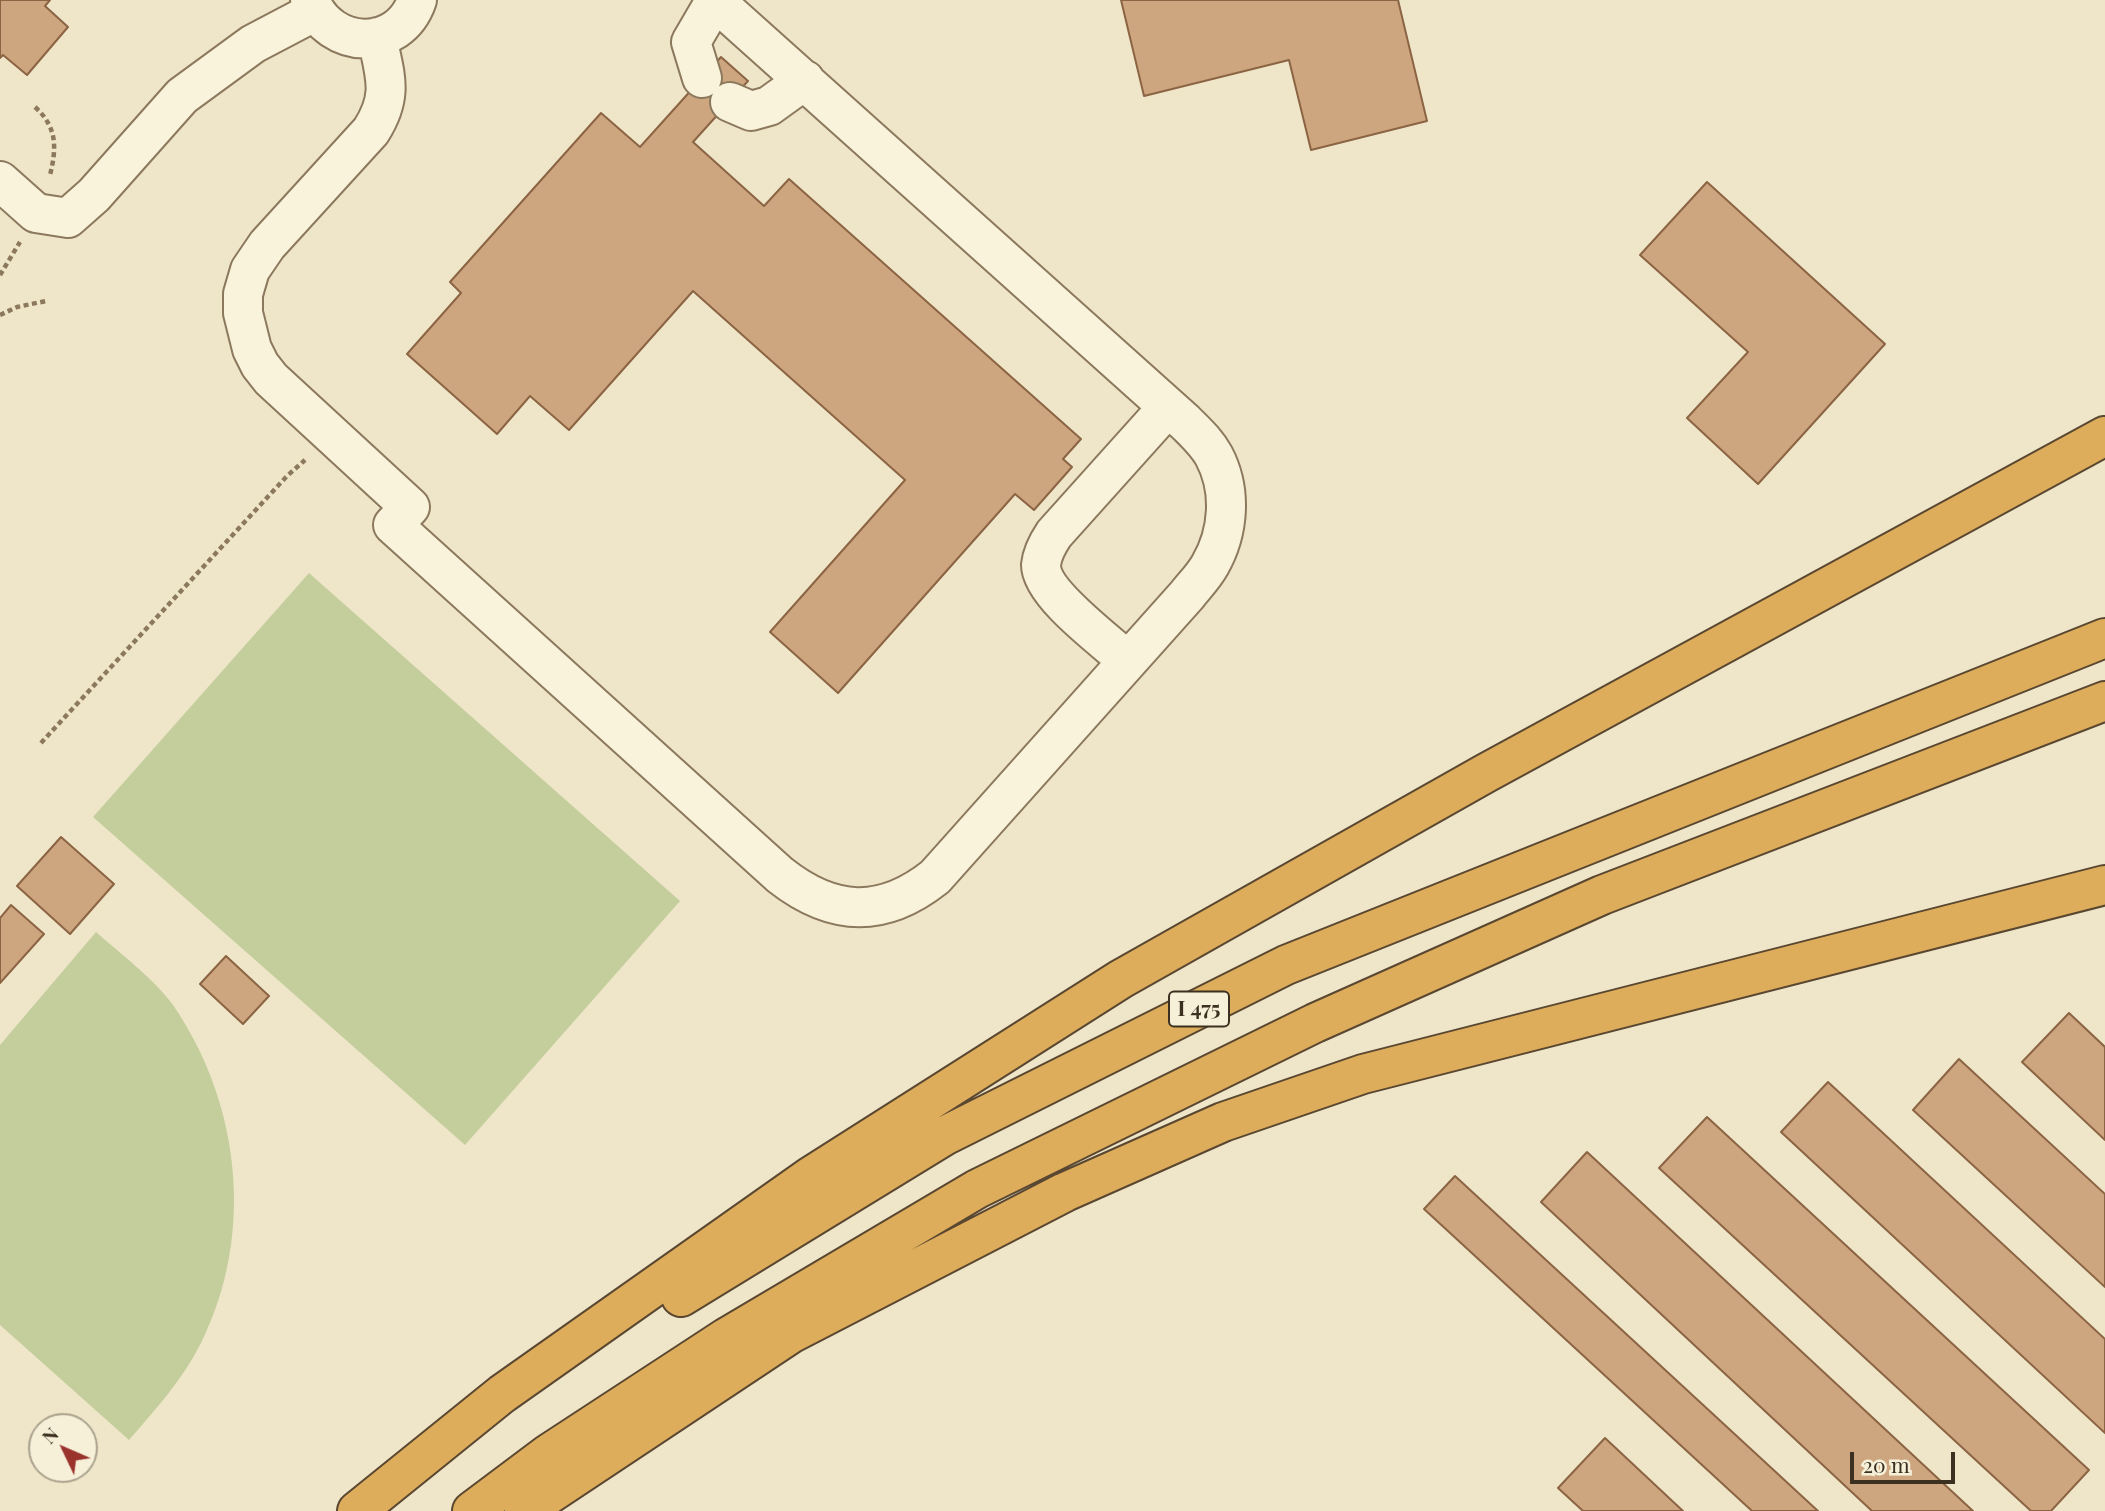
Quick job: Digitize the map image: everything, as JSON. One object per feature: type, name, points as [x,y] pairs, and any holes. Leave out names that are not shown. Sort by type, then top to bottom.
[{"type":"highway","points":[[358,1511],[502,1394],[811,1176],[1121,979],[1486,773],[2105,436]]},
{"type":"highway","name":"I 475","points":[[358,1511],[586,1355],[944,1136],[1286,965],[2105,638]]},
{"type":"highway","points":[[472,1511],[548,1454],[727,1337],[990,1183],[1315,1023],[1602,895],[2105,701]]},
{"type":"highway","points":[[524,1511],[792,1333],[1065,1192],[1223,1122],[1363,1074],[2105,885]]},
{"type":"lane","points":[[0,181],[36,213],[68,218],[94,195],[182,96],[253,44],[312,6],[327,27],[345,37],[364,39],[377,37],[400,25],[413,10],[417,0]]},
{"type":"lane","points":[[377,37],[387,97],[382,114],[371,131],[267,246],[250,270],[243,294],[243,313],[260,365],[282,390],[410,507],[393,525],[780,875],[800,890],[838,906],[857,908],[877,906],[916,891],[935,877],[1209,567],[1221,543],[1226,520],[1222,477],[1214,456],[1201,438],[805,80],[714,0],[691,42],[716,90],[751,111],[769,106],[805,80]]},
{"type":"lane","points":[[1128,661],[1055,596],[1044,580],[1041,564],[1054,534],[1168,407]]},
{"type":"path","points":[[35,107],[46,117],[52,129],[55,151],[49,181]]},
{"type":"path","points":[[0,275],[22,239]]},
{"type":"path","points":[[0,315],[17,307],[46,301]]},
{"type":"path","points":[[41,743],[287,476],[332,436]]},
{"type":"green space","points":[[309,573],[680,901],[465,1145],[93,817]]},
{"type":"green space","points":[[96,932],[166,996],[196,1044],[214,1084],[226,1127],[233,1171],[234,1215],[229,1259],[218,1302],[201,1343],[186,1369],[129,1440],[0,1325],[0,1045]]},
{"type":"building","points":[[0,0],[50,0],[45,6],[68,27],[27,75],[3,55],[0,58]]},
{"type":"building","points":[[1121,0],[1398,0],[1427,121],[1311,150],[1289,60],[1144,96]]},
{"type":"building","points":[[721,57],[748,81],[693,142],[764,206],[789,179],[1081,439],[1063,459],[1072,467],[1034,510],[1015,494],[838,693],[770,632],[905,480],[693,291],[569,430],[530,396],[497,434],[407,354],[461,293],[450,282],[601,113],[640,147]]},
{"type":"building","points":[[1707,182],[1885,344],[1758,484],[1687,418],[1748,352],[1640,255]]},
{"type":"building","points":[[61,837],[114,884],[70,934],[17,886]]},
{"type":"building","points":[[11,905],[44,934],[0,983],[0,918]]},
{"type":"building","points":[[226,956],[269,996],[243,1024],[200,984]]},
{"type":"building","points":[[2069,1013],[2105,1047],[2105,1140],[2022,1062]]},
{"type":"building","points":[[1959,1059],[2105,1194],[2105,1287],[1913,1110]]},
{"type":"building","points":[[1828,1082],[2105,1339],[2105,1433],[1781,1132]]},
{"type":"building","points":[[1707,1117],[2089,1470],[2051,1511],[2031,1511],[1659,1168]]},
{"type":"building","points":[[1587,1152],[1973,1511],[1872,1511],[1541,1202]]},
{"type":"building","points":[[1455,1176],[1818,1511],[1752,1511],[1424,1209]]},
{"type":"building","points":[[1605,1438],[1683,1511],[1583,1511],[1558,1488]]}]
